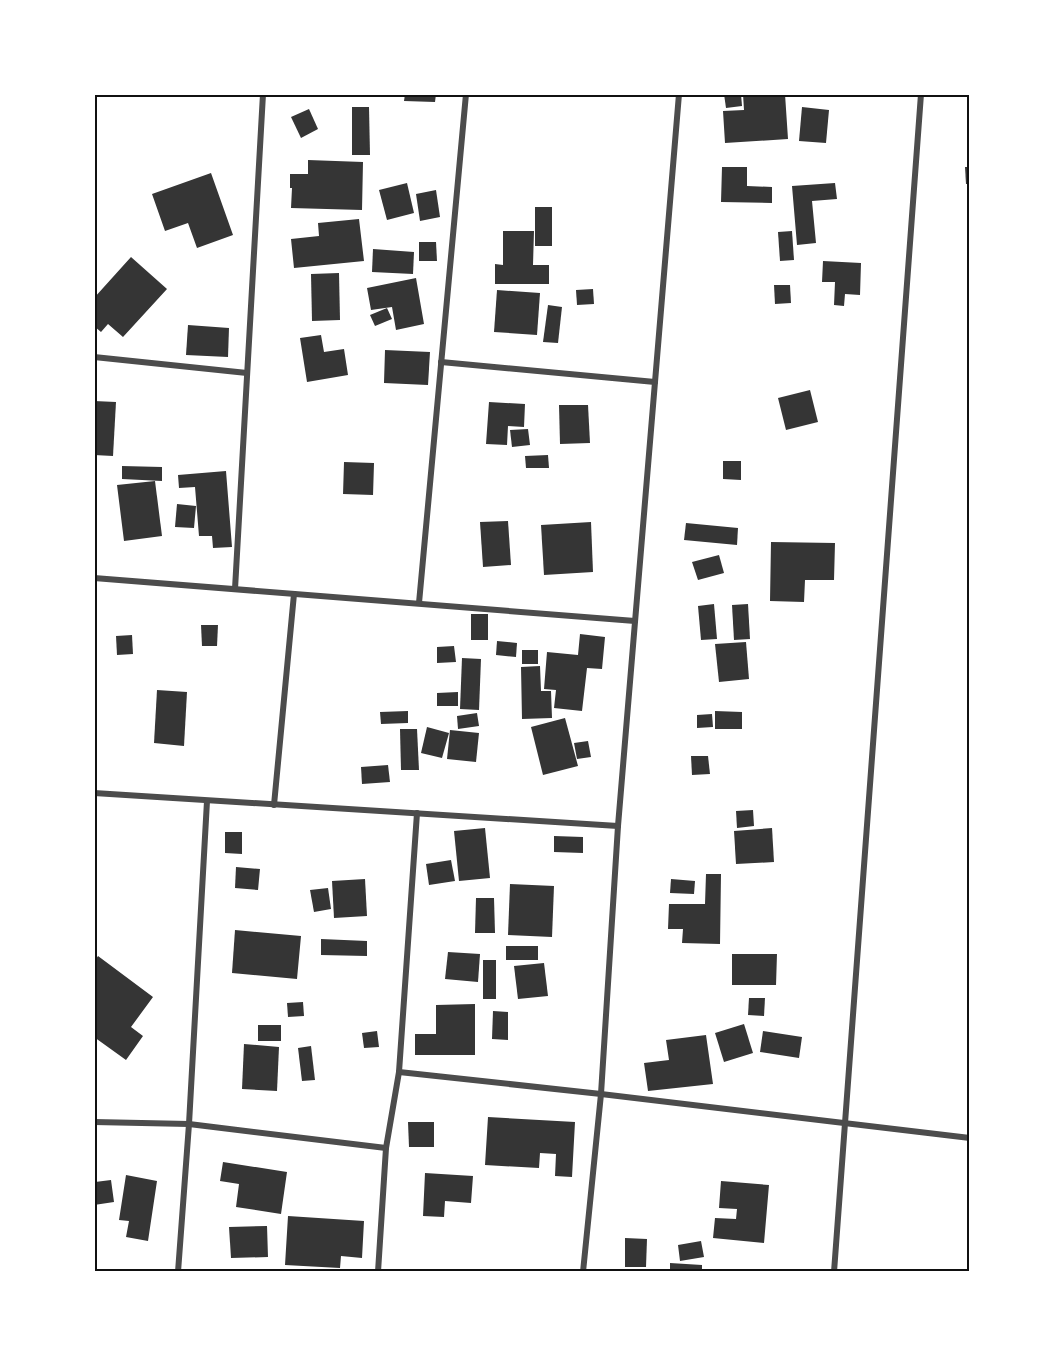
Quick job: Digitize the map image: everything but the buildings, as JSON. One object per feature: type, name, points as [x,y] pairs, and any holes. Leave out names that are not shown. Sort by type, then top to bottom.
[{"type":"street","points":[[235,589],[263,94]]},
{"type":"street","points":[[419,603],[466,94]]},
{"type":"street","points":[[583,1272],[601,1094],[618,826],[679,94]]},
{"type":"street","points":[[834,1272],[921,94]]},
{"type":"street","points":[[94,357],[247,373]]},
{"type":"street","points":[[441,362],[655,382]]},
{"type":"street","points":[[94,578],[635,621]]},
{"type":"street","points":[[274,805],[294,594]]},
{"type":"street","points":[[94,793],[618,826]]},
{"type":"street","points":[[178,1272],[189,1124],[207,801]]},
{"type":"street","points":[[378,1272],[387,1148],[399,1072],[417,813]]},
{"type":"street","points":[[399,1072],[969,1138]]},
{"type":"street","points":[[94,1122],[189,1124],[387,1148]]}]
